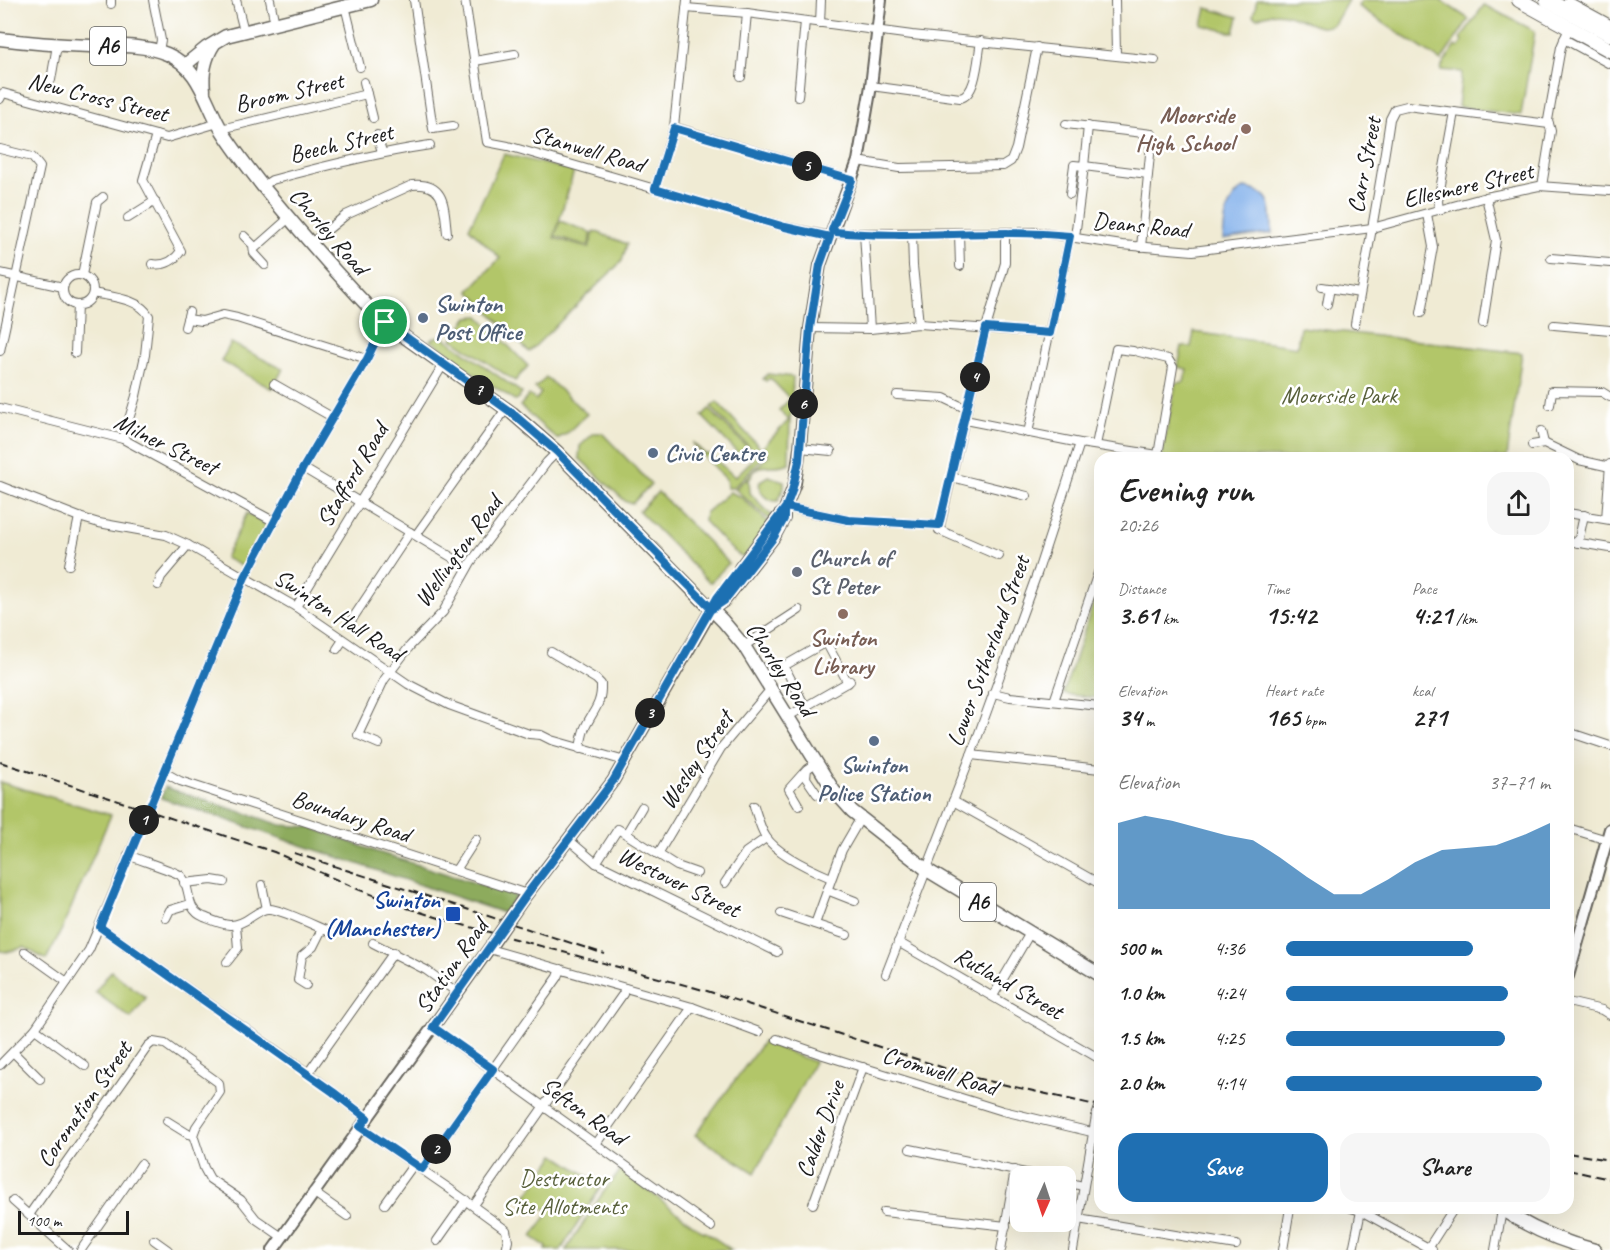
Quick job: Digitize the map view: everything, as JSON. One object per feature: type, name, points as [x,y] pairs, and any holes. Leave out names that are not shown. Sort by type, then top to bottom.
[{"type":"highway","points":[[1519,0],[1566,33],[1610,50]]},
{"type":"highway","points":[[1547,0],[1568,4],[1610,34]]},
{"type":"main road","points":[[185,65],[217,40],[244,31],[371,0]]},
{"type":"main road","name":"Station Road","points":[[273,1250],[625,761],[712,609],[724,601],[781,525],[795,483],[801,448],[810,328],[820,265],[858,161],[871,86],[881,0]]},
{"type":"main road","name":"A6","points":[[0,39],[57,45],[141,47],[159,51],[185,65]]},
{"type":"main road","points":[[204,92],[205,63],[217,40]]},
{"type":"main road","name":"Chorley Road","points":[[185,65],[204,92],[219,126],[263,186],[310,244],[385,322],[506,409],[557,452],[712,609],[744,646],[787,717],[812,766],[860,819],[927,870],[1094,971]]},
{"type":"main road","points":[[1574,956],[1608,843]]},
{"type":"main road","points":[[1509,1214],[1556,1238],[1595,1250]]},
{"type":"street","points":[[153,0],[161,40],[159,51]]},
{"type":"street","points":[[236,0],[244,31]]},
{"type":"street","points":[[270,0],[275,24]]},
{"type":"street","points":[[414,0],[433,129],[453,126]]},
{"type":"street","points":[[465,0],[475,61],[515,54]]},
{"type":"street","points":[[820,23],[821,0]]},
{"type":"street","points":[[1115,0],[1116,55]]},
{"type":"street","points":[[655,189],[674,128],[687,4],[878,30],[1155,60]]},
{"type":"street","points":[[1568,4],[1610,24]]},
{"type":"street","points":[[345,6],[360,67]]},
{"type":"street","points":[[741,77],[747,13]]},
{"type":"street","points":[[798,97],[805,21]]},
{"type":"street","points":[[1542,186],[1561,47],[1566,33],[1610,64]]},
{"type":"street","points":[[871,86],[966,97],[970,93],[974,80],[981,41]]},
{"type":"street","points":[[51,80],[57,45]]},
{"type":"street","points":[[858,161],[899,168],[1003,166],[1011,161],[1016,148],[1037,47]]},
{"type":"street","name":"Stanwell Road","points":[[475,61],[487,142],[508,146],[785,227],[831,233]]},
{"type":"street","points":[[364,82],[373,118]]},
{"type":"street","name":"Broom Street","points":[[219,126],[367,94]]},
{"type":"street","name":"New Cross Street","points":[[1,96],[167,138],[219,126]]},
{"type":"street","name":"Carr Street","points":[[1355,324],[1368,229],[1380,193],[1390,119],[1395,109],[1407,106],[1454,112]]},
{"type":"street","points":[[1439,210],[1438,201],[1454,112],[1549,124]]},
{"type":"street","points":[[1066,124],[1152,134],[1141,247]]},
{"type":"street","points":[[1032,434],[1050,333],[1081,188],[1088,126]]},
{"type":"street","points":[[674,128],[852,180]]},
{"type":"street","points":[[152,264],[164,264],[174,259],[181,251],[143,180],[156,135]]},
{"type":"street","points":[[377,135],[382,152]]},
{"type":"street","name":"Beech Street","points":[[263,186],[272,180],[382,152],[430,145]]},
{"type":"street","points":[[0,149],[32,157],[40,167],[0,351]]},
{"type":"street","points":[[1081,188],[1071,190],[1074,165],[1148,174]]},
{"type":"street","points":[[310,244],[346,215],[412,185],[420,184],[436,189],[444,200],[447,232]]},
{"type":"street","name":"Ellesmere Street","points":[[1368,229],[1486,197],[1542,186],[1610,191]]},
{"type":"street","points":[[82,275],[97,202],[103,197]]},
{"type":"street","points":[[1483,323],[1497,240],[1486,197]]},
{"type":"street","points":[[128,218],[155,201]]},
{"type":"street","points":[[1421,313],[1433,247],[1427,214]]},
{"type":"street","points":[[254,249],[288,218]]},
{"type":"street","name":"Deans Road","points":[[831,233],[1005,232],[1194,251],[1368,229]]},
{"type":"street","points":[[939,527],[986,328],[1005,263],[1005,232]]},
{"type":"street","points":[[864,233],[870,329]]},
{"type":"street","points":[[959,233],[960,266]]},
{"type":"street","points":[[912,234],[919,324]]},
{"type":"street","points":[[244,236],[254,249],[254,253],[265,265]]},
{"type":"street","points":[[1551,258],[1610,263]]},
{"type":"street","points":[[0,273],[63,287]]},
{"type":"street","points":[[82,275],[90,280],[93,293],[86,304],[77,305],[68,301],[63,287],[72,276],[82,275]]},
{"type":"street","points":[[1327,303],[1326,288],[1360,293]]},
{"type":"street","points":[[93,293],[140,305],[149,316],[145,355],[123,439]]},
{"type":"street","points":[[75,353],[77,305]]},
{"type":"street","points":[[187,319],[202,321],[223,315],[237,318],[367,359]]},
{"type":"street","points":[[0,1065],[35,1029],[89,950],[245,577],[303,468],[367,359],[385,322]]},
{"type":"street","points":[[810,328],[870,329],[919,324],[1050,333]]},
{"type":"street","points":[[1554,325],[1610,330]]},
{"type":"street","points":[[1096,445],[1116,349],[1136,351],[1168,359],[1173,367],[1158,452]]},
{"type":"street","name":"Stafford Road","points":[[296,607],[443,365]]},
{"type":"street","points":[[274,384],[332,417]]},
{"type":"street","points":[[1550,405],[1548,391],[1602,392],[1610,397]]},
{"type":"street","points":[[897,395],[944,398],[967,409]]},
{"type":"street","name":"Milner Street","points":[[0,408],[123,439],[275,522]]},
{"type":"street","points":[[351,621],[506,409]]},
{"type":"street","points":[[965,420],[1125,452]]},
{"type":"street","points":[[1541,431],[1544,443]]},
{"type":"street","name":"Lower Sutherland Street","points":[[886,974],[971,755],[1038,571],[1080,443]]},
{"type":"street","points":[[1532,446],[1544,443],[1563,452]]},
{"type":"street","points":[[801,448],[831,451]]},
{"type":"street","name":"Wellington Road","points":[[379,744],[358,735],[384,680],[410,646],[443,612],[471,562],[557,452]]},
{"type":"street","points":[[1574,458],[1610,466],[1608,520],[1574,514]]},
{"type":"street","points":[[303,468],[458,561]]},
{"type":"street","points":[[951,477],[1027,496]]},
{"type":"street","name":"Swinton Hall Road","points":[[0,486],[79,517],[165,535],[188,545],[296,607],[408,684],[449,705],[502,726],[541,735],[580,749],[625,761]]},
{"type":"street","points":[[785,509],[848,520],[939,527],[999,556]]},
{"type":"street","points":[[1578,543],[1584,515]]},
{"type":"street","points":[[69,565],[79,517]]},
{"type":"street","points":[[1574,542],[1610,548]]},
{"type":"street","points":[[158,585],[188,545]]},
{"type":"street","points":[[1054,701],[1094,584]]},
{"type":"street","points":[[744,646],[799,610]]},
{"type":"street","points":[[337,649],[346,629]]},
{"type":"street","points":[[787,717],[806,708],[850,681],[826,642],[784,666],[806,708]]},
{"type":"street","points":[[551,652],[601,684],[597,709],[583,734],[580,749]]},
{"type":"street","name":"Wesley Street","points":[[658,854],[721,748],[770,690]]},
{"type":"street","points":[[993,693],[1010,698],[1094,705]]},
{"type":"street","points":[[1574,734],[1610,746]]},
{"type":"street","points":[[971,755],[1094,768]]},
{"type":"street","points":[[800,806],[789,789],[812,766]]},
{"type":"street","name":"Boundary Road","points":[[164,772],[180,781],[456,870],[525,897]]},
{"type":"street","points":[[953,801],[1094,881]]},
{"type":"street","points":[[754,806],[766,838],[784,854],[831,878]]},
{"type":"street","points":[[626,834],[642,807]]},
{"type":"street","points":[[815,924],[842,850],[860,819]]},
{"type":"street","points":[[596,863],[618,829],[683,869],[697,873]]},
{"type":"street","points":[[1574,830],[1608,843]]},
{"type":"street","points":[[456,870],[476,838]]},
{"type":"street","points":[[725,883],[747,852],[766,838]]},
{"type":"street","name":"Westover Street","points":[[569,840],[596,863],[777,951]]},
{"type":"street","points":[[128,855],[180,875],[190,904],[201,916],[230,926],[241,924],[267,909],[332,933]]},
{"type":"street","points":[[184,883],[212,880],[224,882]]},
{"type":"street","points":[[262,885],[267,909]]},
{"type":"street","points":[[827,890],[855,901]]},
{"type":"street","points":[[166,918],[170,910],[190,904]]},
{"type":"street","points":[[781,913],[848,935]]},
{"type":"street","points":[[227,962],[238,948],[236,925]]},
{"type":"street","points":[[100,927],[308,1073],[414,1164],[506,1230],[508,1240],[506,1250]]},
{"type":"street","points":[[298,982],[302,956],[313,947],[322,929]]},
{"type":"street","points":[[993,996],[1030,933]]},
{"type":"street","name":"Rutland Street","points":[[898,942],[1094,1055]]},
{"type":"street","points":[[373,943],[426,970],[458,993]]},
{"type":"street","points":[[491,946],[692,1007],[759,1032]]},
{"type":"street","points":[[25,952],[67,982]]},
{"type":"street","points":[[308,1073],[394,952]]},
{"type":"street","points":[[422,1169],[554,983],[561,969]]},
{"type":"street","points":[[474,1205],[625,988]]},
{"type":"street","points":[[1574,1003],[1602,1010],[1610,1015]]},
{"type":"street","points":[[596,1144],[692,1007]]},
{"type":"street","name":"Sefton Road","points":[[433,1027],[711,1227]]},
{"type":"street","points":[[35,1029],[85,1066]]},
{"type":"street","name":"Cromwell Road","points":[[777,1039],[1003,1111],[1094,1133]]},
{"type":"street","name":"Coronation Street","points":[[29,1215],[153,1042],[165,1044],[219,1083],[220,1092],[193,1135]]},
{"type":"street","points":[[13,1052],[40,1079]]},
{"type":"street","name":"Calder Drive","points":[[813,1203],[863,1067]]},
{"type":"street","points":[[167,1121],[193,1135],[210,1179],[241,1200],[256,1219],[282,1237]]},
{"type":"street","points":[[1073,1250],[1083,1186],[1094,1141]]},
{"type":"street","points":[[910,1149],[1010,1169]]},
{"type":"street","points":[[81,1250],[141,1164]]},
{"type":"street","points":[[385,1204],[414,1164]]},
{"type":"street","points":[[1076,1184],[1083,1186]]},
{"type":"street","points":[[313,1192],[347,1216]]},
{"type":"street","points":[[437,1241],[466,1200]]},
{"type":"street","points":[[13,1201],[68,1250]]},
{"type":"street","points":[[1001,1250],[1010,1201]]},
{"type":"street","points":[[884,1212],[1006,1226]]},
{"type":"street","points":[[1283,1250],[1289,1214]]},
{"type":"street","points":[[1353,1250],[1366,1214]]},
{"type":"street","points":[[1372,1214],[1429,1249],[1450,1214]]},
{"type":"street","points":[[1495,1250],[1499,1214]]},
{"type":"street","points":[[1078,1219],[1236,1245]]},
{"type":"street","points":[[154,1240],[168,1250]]},
{"type":"green space","points":[[1257,0],[1348,0],[1335,23],[1327,27],[1310,24],[1282,13],[1257,18],[1253,16]]},
{"type":"green space","points":[[1362,0],[1440,0],[1469,19],[1441,61],[1358,6]]},
{"type":"green space","points":[[1484,5],[1535,31],[1521,115],[1458,107],[1462,72],[1441,70],[1455,46],[1458,48],[1463,41],[1460,39]]},
{"type":"green space","points":[[1206,8],[1238,17],[1234,33],[1202,25]]},
{"type":"green space","points":[[504,154],[574,171],[554,238],[589,248],[594,231],[627,244],[622,261],[529,352],[469,291],[500,258],[469,228]]},
{"type":"green space","points":[[560,221],[592,233],[588,246],[555,236]]},
{"type":"green space","points":[[479,316],[528,366],[515,381],[452,339],[468,317]]},
{"type":"green space","name":"Moorside Park","points":[[1300,327],[1522,353],[1508,452],[1162,452],[1176,383],[1184,382],[1187,369],[1178,367],[1182,346],[1191,347],[1194,332],[1297,347]]},
{"type":"green space","points":[[439,336],[522,393],[516,401],[464,367],[430,340]]},
{"type":"green space","points":[[231,343],[283,369],[272,389],[221,361]]},
{"type":"green space","points":[[768,374],[793,377],[791,415],[788,419],[779,410],[790,399],[770,378],[766,381],[763,379]]},
{"type":"green space","points":[[546,377],[587,414],[566,434],[557,439],[520,406],[529,395],[536,400],[541,393],[535,388]]},
{"type":"green space","points":[[717,402],[766,454],[733,488],[727,488],[726,479],[693,445],[693,443],[705,454],[709,454],[735,477],[757,455],[711,407]]},
{"type":"green space","points":[[709,409],[747,447],[739,454],[702,416]]},
{"type":"green space","points":[[790,419],[789,463],[762,467],[753,473],[750,479],[745,479],[769,455],[763,447]]},
{"type":"green space","points":[[594,433],[602,433],[651,484],[633,503],[626,502],[579,458],[580,446]]},
{"type":"green space","points":[[768,476],[784,481],[778,501],[767,498],[761,492],[760,481]]},
{"type":"green space","points":[[744,480],[749,481],[750,493],[772,516],[771,521],[735,489]]},
{"type":"green space","points":[[658,492],[729,563],[710,583],[639,511]]},
{"type":"green space","points":[[730,492],[741,497],[770,524],[743,558],[704,521],[705,513]]},
{"type":"green space","points":[[247,513],[266,525],[243,567],[225,558]]},
{"type":"green space","points":[[1094,601],[1094,697],[1063,694]]},
{"type":"green space","points":[[0,782],[111,815],[62,929],[46,960],[24,947],[8,952],[0,951]]},
{"type":"green space","points":[[165,787],[281,825],[310,827],[374,851],[516,896],[504,913],[161,798]]},
{"type":"green space","points":[[111,971],[146,998],[131,1018],[95,992]]},
{"type":"green space","points":[[763,1042],[814,1062],[755,1173],[695,1135]]},
{"type":"green space","name":"Destructor Site Allotments","points":[[555,1155],[602,1185],[561,1250],[546,1250],[547,1247],[532,1237],[549,1212],[534,1201],[532,1203],[525,1198]]},
{"type":"green space","points":[[621,1170],[703,1232],[732,1250],[566,1250],[602,1194]]},
{"type":"water","points":[[1244,188],[1254,190],[1266,197],[1271,209],[1272,233],[1223,240],[1225,218],[1230,204]]},
{"type":"railway","points":[[0,762],[274,852],[404,907],[707,991],[975,1078],[1094,1105]]},
{"type":"railway","points":[[294,853],[605,954]]},
{"type":"railway","points":[[1574,1154],[1610,1160]]},
{"type":"railway","points":[[1574,1171],[1610,1179]]},
{"type":"place","name":"Moorside High School","points":[[1246,129]]},
{"type":"place","name":"Swinton Post Office","points":[[423,318]]},
{"type":"place","name":"Civic Centre","points":[[653,453]]},
{"type":"place","name":"Church of St Peter","points":[[797,572]]},
{"type":"place","name":"Swinton Library","points":[[843,614]]},
{"type":"place","name":"Swinton Police Station","points":[[874,741]]},
{"type":"place","name":"Swinton (Manchester)","points":[[453,914]]},
{"type":"route","points":[[385,322],[367,359],[303,468],[264,544],[252,562],[128,855],[100,927],[333,1092],[367,1118],[360,1127],[422,1169],[493,1069],[433,1027],[527,894],[613,781],[712,609],[717,598],[784,512],[786,507],[848,520],[939,525],[986,328],[1050,333],[1070,236],[1036,232],[912,234],[836,232],[832,230],[852,180],[674,128],[655,189],[785,227],[830,237],[820,265],[810,328],[799,461],[784,512],[784,519],[774,537],[724,601],[712,609],[557,452],[512,413],[385,322]]}]
